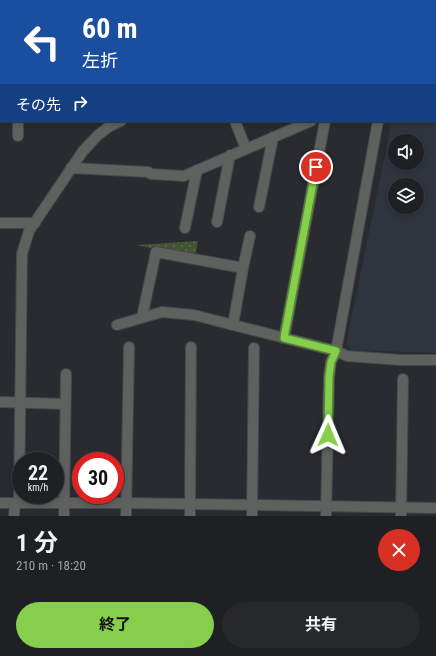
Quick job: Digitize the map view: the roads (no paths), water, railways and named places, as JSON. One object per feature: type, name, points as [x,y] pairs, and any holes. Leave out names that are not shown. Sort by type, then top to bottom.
[{"type":"street","points":[[18,122],[18,136]]},
{"type":"street","points":[[19,452],[22,254],[29,231],[90,142],[110,126],[119,122]]},
{"type":"street","points":[[235,122],[246,148]]},
{"type":"street","points":[[71,168],[148,172],[151,174],[184,176],[309,122]]},
{"type":"street","points":[[284,338],[325,122]]},
{"type":"street","points":[[326,516],[329,377],[331,362],[336,351],[378,122]]},
{"type":"street","points":[[259,207],[273,137]]},
{"type":"street","points":[[217,222],[230,156]]},
{"type":"street","points":[[185,228],[197,170]]},
{"type":"street","points":[[0,223],[35,223]]},
{"type":"street","points":[[233,325],[250,236]]},
{"type":"street","points":[[142,318],[156,252],[243,268]]},
{"type":"street","points":[[117,325],[162,312],[194,315],[336,351],[347,356],[401,360],[436,360]]},
{"type":"street","points":[[126,516],[129,347]]},
{"type":"street","points":[[190,516],[191,347]]},
{"type":"street","points":[[252,516],[254,348]]},
{"type":"street","points":[[64,516],[66,374]]},
{"type":"street","points":[[401,512],[403,379]]},
{"type":"street","points":[[0,402],[65,404]]},
{"type":"street","points":[[0,503],[12,503]]},
{"type":"street","points":[[65,503],[327,505],[401,512],[436,508]]},
{"type":"street","points":[[14,516],[17,504]]}]
